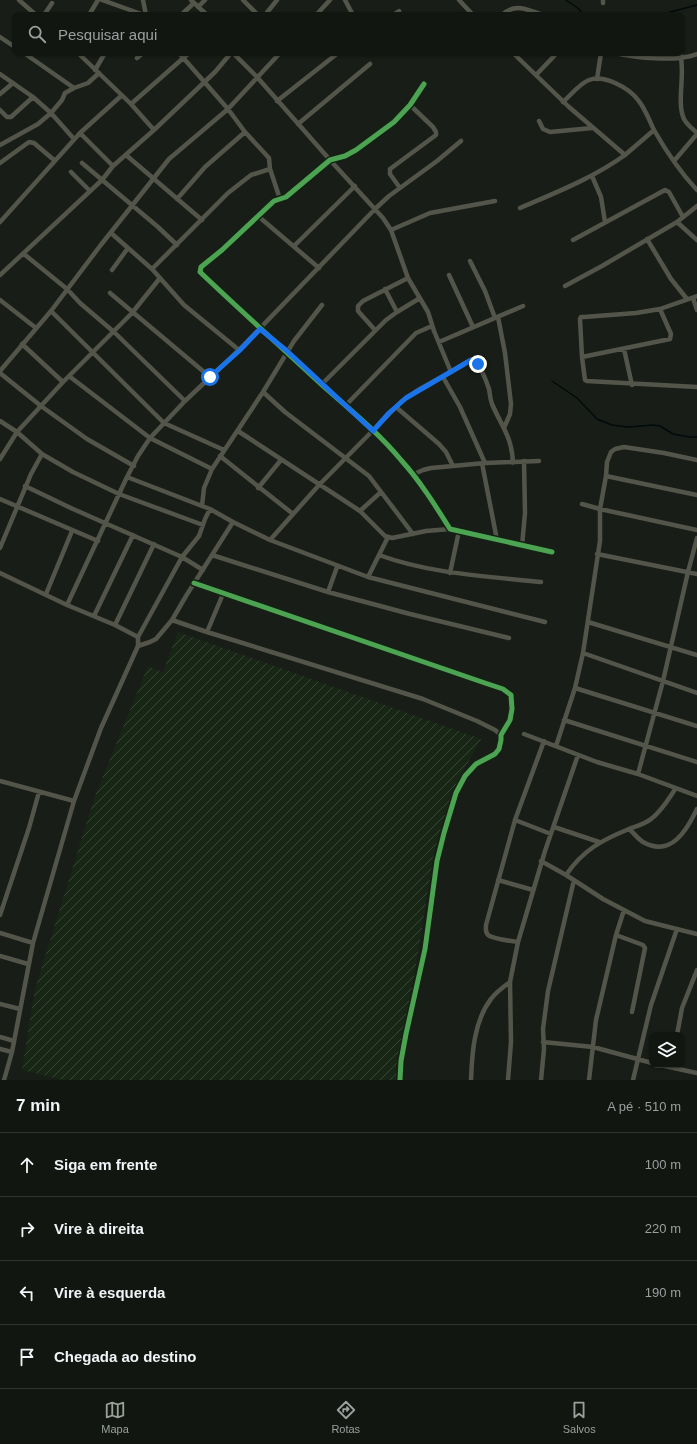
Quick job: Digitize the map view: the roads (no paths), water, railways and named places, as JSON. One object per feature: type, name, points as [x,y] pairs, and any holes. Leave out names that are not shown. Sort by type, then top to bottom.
[{"type":"street","points":[[19,0],[33,12]]},
{"type":"street","points":[[91,12],[98,0]]},
{"type":"street","points":[[102,0],[129,12]]},
{"type":"street","points":[[142,0],[144,12]]},
{"type":"street","points":[[198,7],[206,0]]},
{"type":"street","points":[[243,0],[255,12]]},
{"type":"street","points":[[267,12],[277,0]]},
{"type":"street","points":[[319,12],[330,0]]},
{"type":"street","points":[[346,0],[352,12]]},
{"type":"street","points":[[459,0],[470,12]]},
{"type":"street","points":[[184,12],[193,1],[204,12]]},
{"type":"street","points":[[46,12],[52,3]]},
{"type":"street","points":[[506,12],[514,7],[533,12]]},
{"type":"street","points":[[0,37],[12,45]]},
{"type":"street","points":[[685,55],[697,54]]},
{"type":"street","points":[[28,56],[74,88]]},
{"type":"street","points":[[81,56],[131,104],[154,130]]},
{"type":"street","points":[[0,145],[38,124],[62,100],[65,93],[88,83],[97,72],[104,56]]},
{"type":"street","points":[[182,56],[228,109],[245,132],[269,158],[270,169],[280,199]]},
{"type":"street","points":[[131,104],[186,56]]},
{"type":"street","points":[[0,275],[102,180],[113,166],[204,83],[229,56]]},
{"type":"street","points":[[235,56],[257,77],[330,160],[375,208],[391,230],[408,278],[428,312],[438,342],[451,372]]},
{"type":"street","points":[[134,466],[87,439],[41,406],[0,372],[51,311],[110,233],[169,159],[228,109],[277,56]]},
{"type":"street","points":[[277,101],[334,56]]},
{"type":"street","points":[[516,56],[563,102],[625,155]]},
{"type":"street","points":[[536,75],[554,56]]},
{"type":"street","points":[[597,79],[601,56]]},
{"type":"street","points":[[637,56],[650,58],[670,56]]},
{"type":"street","points":[[674,161],[697,134],[685,121],[682,114],[680,56]]},
{"type":"street","points":[[298,124],[370,64]]},
{"type":"street","points":[[0,74],[33,97],[50,112],[74,139]]},
{"type":"street","points":[[563,102],[588,80],[597,79],[611,81],[619,85],[637,98],[643,106],[654,130],[683,174],[697,190]]},
{"type":"street","points":[[0,94],[13,82]]},
{"type":"street","points":[[424,84],[410,105],[394,122],[368,142],[350,153],[330,160],[286,197],[274,201],[200,270],[200,272],[260,329],[287,351],[346,405],[401,459],[429,496],[450,529]]},
{"type":"street","points":[[0,222],[80,132],[121,96]]},
{"type":"street","points":[[0,110],[7,117],[11,117],[33,97]]},
{"type":"street","points":[[400,188],[390,174],[390,169],[436,135],[433,127],[410,105]]},
{"type":"street","points":[[539,121],[543,128],[550,132],[592,128]]},
{"type":"street","points":[[520,208],[592,176],[625,155],[654,130]]},
{"type":"street","points":[[80,132],[113,166]]},
{"type":"street","points":[[176,198],[205,167],[245,132]]},
{"type":"street","points":[[67,605],[138,456],[150,438],[185,401],[240,350],[375,208],[461,141]]},
{"type":"street","points":[[0,163],[29,142],[34,143],[54,160]]},
{"type":"street","points":[[126,155],[202,220]]},
{"type":"street","points":[[82,163],[177,245]]},
{"type":"street","points":[[152,269],[228,193],[251,175],[270,169]]},
{"type":"street","points":[[71,172],[90,191]]},
{"type":"street","points":[[592,176],[600,197],[605,222]]},
{"type":"street","points":[[294,246],[354,186]]},
{"type":"street","points":[[573,240],[665,190],[669,192],[683,217]]},
{"type":"street","points":[[391,230],[430,213],[495,201]]},
{"type":"street","points":[[565,286],[677,222],[697,206]]},
{"type":"street","points":[[258,216],[319,268]]},
{"type":"street","points":[[677,222],[697,240]]},
{"type":"street","points":[[110,233],[152,269],[184,305],[240,350]]},
{"type":"street","points":[[647,239],[671,279],[687,299]]},
{"type":"street","points":[[112,270],[128,248]]},
{"type":"street","points":[[24,254],[67,289],[80,303],[114,332],[185,401]]},
{"type":"street","points":[[470,261],[496,317],[505,353],[511,404],[510,414],[504,428]]},
{"type":"street","points":[[449,275],[472,327]]},
{"type":"street","points":[[0,459],[18,432],[63,382],[132,313],[160,278]]},
{"type":"street","points":[[375,330],[357,309],[363,301],[408,278]]},
{"type":"street","points":[[385,290],[397,312]]},
{"type":"street","points":[[110,293],[210,377]]},
{"type":"street","points":[[697,310],[695,297],[660,309],[580,319],[585,380],[697,387]]},
{"type":"street","points":[[322,384],[375,330],[397,312],[420,298]]},
{"type":"street","points":[[0,300],[36,328]]},
{"type":"street","points":[[202,506],[204,488],[212,469],[263,392],[287,351],[322,305]]},
{"type":"street","points":[[438,342],[523,306]]},
{"type":"street","points":[[582,357],[670,339],[671,334],[660,309]]},
{"type":"street","points":[[51,311],[164,423],[224,450]]},
{"type":"street","points":[[346,405],[416,333],[432,326]]},
{"type":"street","points":[[22,344],[63,382]]},
{"type":"street","points":[[624,349],[632,384]]},
{"type":"street","points":[[270,540],[319,485],[396,407],[418,390],[471,360],[475,360],[478,364],[488,387],[492,404],[512,446],[513,463]]},
{"type":"street","points":[[69,376],[150,438],[212,469]]},
{"type":"street","points":[[443,377],[460,407],[483,463],[497,540]]},
{"type":"street","points":[[263,392],[285,412],[365,472],[374,481],[413,534]]},
{"type":"street","points":[[396,407],[442,448],[453,466]]},
{"type":"street","points":[[0,421],[18,432],[42,454],[73,472],[120,494],[203,524]]},
{"type":"street","points":[[238,431],[360,512],[388,537],[392,538],[426,531],[450,529],[552,552]]},
{"type":"street","points":[[556,746],[575,688],[583,653],[598,554],[600,510],[609,456],[611,452],[619,447],[664,453],[697,460]]},
{"type":"street","points":[[0,548],[25,486],[42,454]]},
{"type":"street","points":[[220,456],[258,488],[293,514]]},
{"type":"street","points":[[258,488],[281,460]]},
{"type":"street","points":[[522,546],[525,513],[524,461]]},
{"type":"street","points":[[412,475],[429,469],[453,466],[483,463],[540,461]]},
{"type":"street","points":[[606,476],[697,495]]},
{"type":"street","points":[[128,477],[210,509],[270,540],[368,577],[545,622]]},
{"type":"street","points":[[25,486],[106,524],[182,557],[203,570]]},
{"type":"street","points":[[360,512],[381,492]]},
{"type":"street","points":[[0,499],[98,541]]},
{"type":"street","points":[[582,504],[600,510],[697,530]]},
{"type":"street","points":[[0,1079],[4,1080],[12,1052],[33,943],[74,801],[101,728],[138,646],[138,637],[182,557],[199,536],[210,509]]},
{"type":"street","points":[[138,646],[156,639],[172,620],[233,522]]},
{"type":"street","points":[[46,594],[72,531]]},
{"type":"street","points":[[450,573],[459,531]]},
{"type":"street","points":[[94,616],[133,535]]},
{"type":"street","points":[[368,577],[388,537]]},
{"type":"street","points":[[638,774],[663,681],[697,538]]},
{"type":"street","points":[[115,625],[154,544]]},
{"type":"street","points":[[598,554],[697,574]]},
{"type":"street","points":[[379,555],[410,565],[450,573],[541,582]]},
{"type":"street","points":[[212,556],[328,592],[508,638]]},
{"type":"street","points":[[328,592],[337,566]]},
{"type":"street","points":[[0,573],[67,605],[115,625],[138,637]]},
{"type":"street","points":[[194,583],[503,689],[511,695],[512,709],[510,720],[501,735],[499,749],[495,754],[476,764],[465,776],[456,793],[444,833],[437,861],[424,950],[401,1061],[400,1080]]},
{"type":"street","points":[[207,632],[223,594]]},
{"type":"street","points":[[172,620],[424,699],[477,721],[495,730],[501,735]]},
{"type":"street","points":[[588,622],[697,655]]},
{"type":"street","points":[[583,653],[697,693]]},
{"type":"street","points":[[575,688],[697,726]]},
{"type":"street","points":[[564,720],[697,762]]},
{"type":"street","points":[[524,734],[578,755],[638,774],[697,796]]},
{"type":"street","points":[[518,942],[493,937],[488,935],[485,931],[487,919],[515,820],[544,741]]},
{"type":"street","points":[[508,1080],[511,1042],[510,982],[518,942],[541,861],[578,755]]},
{"type":"street","points":[[0,782],[74,801]]},
{"type":"street","points":[[566,875],[584,853],[599,842],[652,819],[676,788]]},
{"type":"street","points":[[0,915],[29,828],[39,792]]},
{"type":"street","points":[[629,829],[640,840],[647,844],[656,846],[668,845],[676,841],[684,833],[697,809]]},
{"type":"street","points":[[515,820],[551,834]]},
{"type":"street","points":[[554,827],[599,842]]},
{"type":"street","points":[[541,861],[645,921],[697,934]]},
{"type":"street","points":[[498,880],[532,890]]},
{"type":"street","points":[[541,1080],[544,1042],[543,1029],[548,991],[574,880]]},
{"type":"street","points":[[589,1080],[596,1020],[616,935],[624,910]]},
{"type":"street","points":[[633,1080],[651,1005],[677,928]]},
{"type":"street","points":[[0,933],[33,943]]},
{"type":"street","points":[[616,935],[642,945],[645,948],[632,1012]]},
{"type":"street","points":[[0,956],[28,964]]},
{"type":"street","points":[[678,1032],[683,1003],[697,970]]},
{"type":"street","points":[[471,1080],[474,1044],[478,1025],[488,1003],[495,994],[510,982]]},
{"type":"street","points":[[0,1004],[20,1009]]},
{"type":"street","points":[[0,1038],[14,1040]]},
{"type":"street","points":[[544,1042],[592,1047],[649,1062]]},
{"type":"street","points":[[0,1049],[12,1052]]},
{"type":"street","points":[[675,1068],[697,1073]]},
{"type":"waterway","points":[[566,0],[581,12]]},
{"type":"waterway","points":[[670,12],[697,5]]},
{"type":"waterway","points":[[552,381],[577,398],[597,419],[612,425],[628,427],[653,425],[660,426],[673,434],[697,437]]}]
